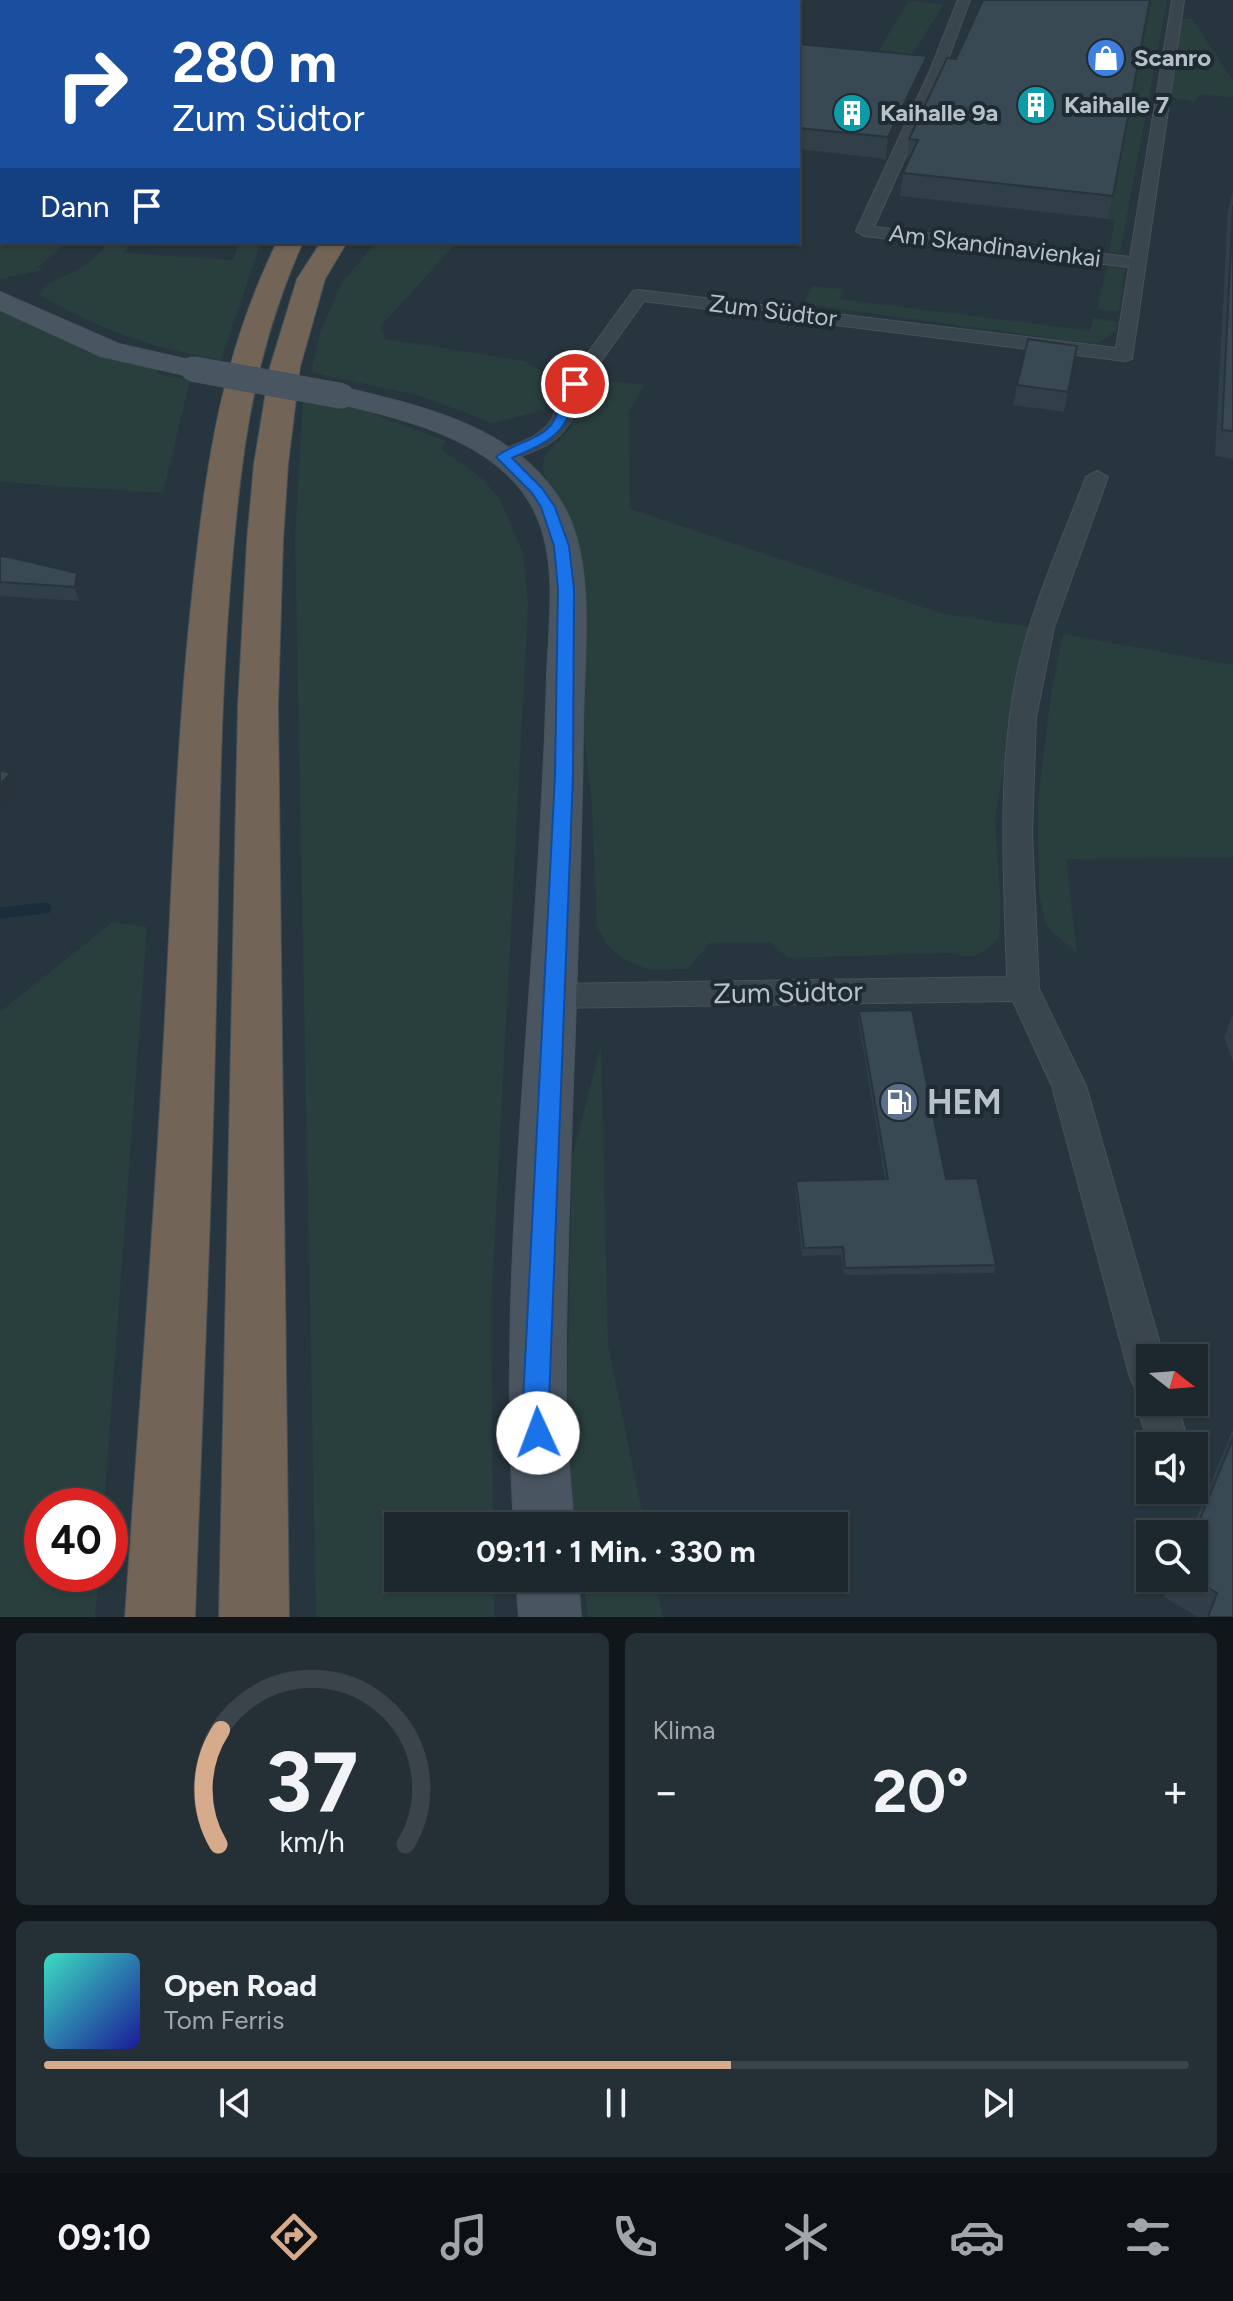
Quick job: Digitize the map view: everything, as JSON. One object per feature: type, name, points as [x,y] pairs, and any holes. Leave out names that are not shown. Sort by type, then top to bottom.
[{"type":"highway","points":[[160,1617],[190,1031],[202,690],[223,466],[244,363],[274,276],[289,244]]},
{"type":"highway","points":[[254,1617],[258,705],[265,541],[271,464],[285,367],[311,279],[333,244]]},
{"type":"street","name":"Am Skandinavienkai","points":[[964,0],[936,73],[864,231],[1138,263]]},
{"type":"street","name":"Am Skandinavienkai","points":[[1125,355],[1161,95],[1178,0]]},
{"type":"street","name":"Zum Südtor","points":[[503,457],[540,441],[553,431],[562,420],[575,384],[639,295],[1125,355]]},
{"type":"street","points":[[0,300],[110,350],[193,369],[342,396],[431,420],[480,442],[503,457],[537,491],[557,526],[565,565],[564,775],[536,1402],[543,1512]]},
{"type":"street","points":[[1097,477],[1042,627],[1029,680],[1019,779],[1023,989],[1069,1086],[1141,1344]]},
{"type":"street","name":"Zum Südtor","points":[[553,996],[1023,989]]},
{"type":"street","points":[[548,1592],[550,1617]]},
{"type":"green space","points":[[886,0],[944,4],[908,60],[873,60],[908,2]]},
{"type":"green space","points":[[1151,0],[1167,0],[1120,253],[1109,252],[1115,221],[1109,219]]},
{"type":"green space","points":[[1176,18],[1192,19],[1233,81],[1233,98],[1201,94],[1194,102],[1161,95]]},
{"type":"green space","points":[[0,244],[66,244],[38,267],[43,270],[0,279]]},
{"type":"green space","points":[[107,244],[130,244],[123,253],[233,260],[238,244],[260,244],[221,360],[171,350],[128,336],[85,319],[40,295],[52,282],[74,272]]},
{"type":"green space","points":[[375,244],[455,244],[380,327],[385,339],[525,361],[555,379],[547,381],[549,399],[544,410],[493,423],[420,396],[311,372],[321,330],[342,282]]},
{"type":"green space","points":[[1107,266],[1125,268],[1119,311],[1097,309]]},
{"type":"green space","points":[[812,286],[843,289],[840,299],[1090,331],[1093,318],[1117,322],[1116,331],[1098,343],[1079,342],[804,304]]},
{"type":"green space","points":[[0,310],[90,353],[158,370],[157,374],[190,380],[163,493],[0,482]]},
{"type":"green space","points":[[614,381],[644,385],[629,412],[630,509],[940,613],[1029,627],[995,818],[1001,911],[999,939],[982,952],[972,956],[950,953],[788,958],[770,942],[710,943],[687,969],[649,970],[623,959],[608,946],[597,927],[592,807],[583,726],[576,534],[543,472],[544,457],[571,427],[585,399],[596,386]]},
{"type":"green space","points":[[303,402],[360,409],[446,441],[440,448],[484,480],[500,500],[523,552],[528,606],[491,1308],[493,1512],[384,1512],[384,1592],[494,1592],[494,1617],[316,1617],[295,537]]},
{"type":"green space","points":[[1063,634],[1233,665],[1233,858],[1066,859],[1077,953],[1046,926],[1039,894],[1038,799],[1051,694]]},
{"type":"green space","points":[[113,922],[147,927],[105,1488],[24,1488],[24,1592],[97,1592],[95,1617],[0,1617],[0,1012]]},
{"type":"green space","points":[[601,1045],[608,1345],[642,1512],[573,1512],[566,1459],[572,1158]]},
{"type":"green space","points":[[585,1592],[658,1592],[663,1617],[588,1617]]},
{"type":"building","name":"Kaihalle 7","points":[[983,0],[1150,0],[1113,196],[903,173],[918,140],[909,139],[947,58],[956,59]]},
{"type":"building","name":"Kaihalle 9a","points":[[800,44],[927,56],[888,137],[800,128]]},
{"type":"building","points":[[1233,206],[1233,431],[1222,430]]},
{"type":"building","points":[[1028,339],[1077,346],[1068,392],[1017,385]]},
{"type":"building","points":[[0,556],[77,573],[75,587],[0,582]]},
{"type":"building","points":[[0,770],[11,773],[0,784]]},
{"type":"building","name":"HEM","points":[[912,1010],[946,1179],[977,1178],[996,1265],[845,1268],[843,1247],[804,1248],[796,1181],[888,1179],[859,1011]]},
{"type":"building","points":[[1233,1438],[1233,1617],[1208,1617],[1217,1593],[1208,1588],[1208,1520],[1200,1520]]},
{"type":"waterway","points":[[0,913],[46,908]]},
{"type":"place","name":"Scanro","points":[[1106,58]]},
{"type":"place","name":"Kaihalle 7","points":[[1036,105]]},
{"type":"place","name":"Kaihalle 9a","points":[[852,113]]},
{"type":"place","name":"HEM","points":[[899,1102]]},
{"type":"route","points":[[538,1433],[536,1402],[564,775],[566,589],[565,565],[557,526],[548,507],[521,473],[503,457],[540,441],[553,431],[562,420],[575,384]]}]
